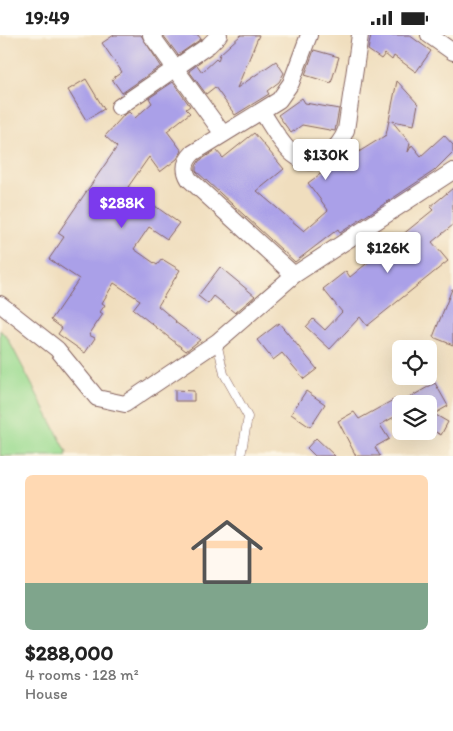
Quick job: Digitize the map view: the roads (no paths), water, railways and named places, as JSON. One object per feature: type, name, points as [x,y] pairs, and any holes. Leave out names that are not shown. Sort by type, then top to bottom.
[{"type":"street","points":[[151,35],[223,134]]},
{"type":"street","points":[[119,107],[209,45],[219,35]]},
{"type":"street","points":[[294,275],[193,183],[186,174],[185,168],[189,157],[279,100],[292,83],[310,35]]},
{"type":"street","points":[[262,112],[296,158],[312,162],[327,155],[343,138],[346,130],[360,35]]},
{"type":"street","points":[[429,35],[453,51]]},
{"type":"street","points":[[0,304],[57,349],[97,399],[125,404],[217,342],[294,275],[453,171]]},
{"type":"lane","points":[[217,342],[224,374],[248,417],[241,456]]}]
